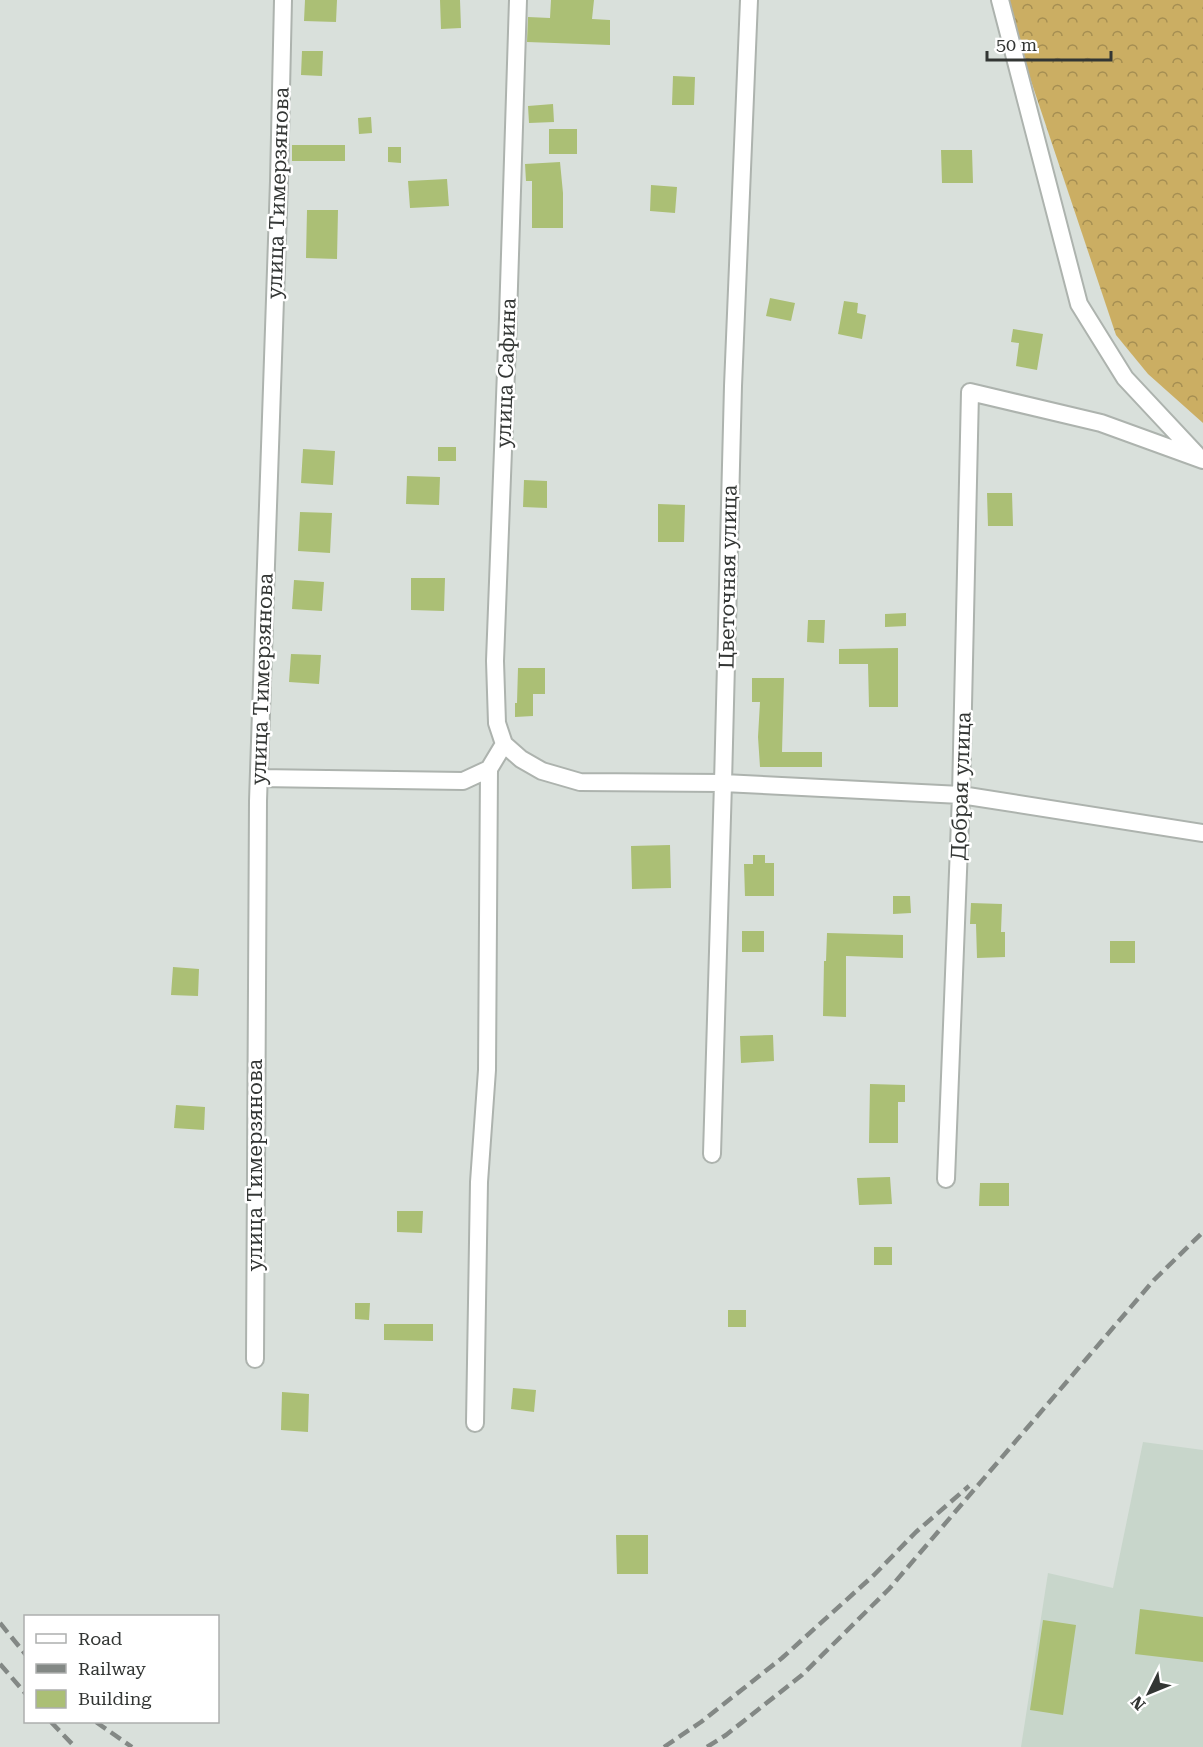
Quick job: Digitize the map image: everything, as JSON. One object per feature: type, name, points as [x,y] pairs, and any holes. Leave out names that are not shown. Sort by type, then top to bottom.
[{"type":"street","name":"улица Тимерзянова","points":[[255,1359],[259,778],[283,0]]},
{"type":"street","name":"улица Сафина","points":[[504,744],[496,723],[495,661],[518,0]]},
{"type":"street","name":"Цветочная улица","points":[[712,1154],[732,386],[749,0]]},
{"type":"street","points":[[1000,0],[1079,304],[1125,378],[1201,458]]},
{"type":"street","name":"Добрая улица","points":[[946,1179],[961,795],[970,392],[1101,423],[1201,458]]},
{"type":"street","points":[[475,1423],[479,1182],[487,1071],[489,769],[504,744],[521,759],[542,771],[580,782],[723,783],[961,795],[1203,833]]},
{"type":"street","points":[[259,778],[463,781],[489,769]]},
{"type":"shaded area","points":[[1143,1442],[1203,1450],[1203,1747],[1021,1747],[1048,1573],[1113,1588]]},
{"type":"green space","points":[[1004,0],[1203,0],[1203,423],[1148,374],[1116,335]]},
{"type":"building","points":[[305,0],[337,0],[336,22],[304,21]]},
{"type":"building","points":[[440,0],[460,0],[461,28],[441,29]]},
{"type":"building","points":[[551,0],[594,0],[592,19],[610,20],[610,45],[527,42],[528,17],[550,18]]},
{"type":"building","points":[[302,51],[323,51],[322,76],[301,75]]},
{"type":"building","points":[[673,76],[695,77],[694,105],[672,105]]},
{"type":"building","points":[[553,104],[554,122],[529,123],[528,106]]},
{"type":"building","points":[[371,117],[372,133],[359,134],[358,118]]},
{"type":"building","points":[[549,129],[577,129],[577,154],[549,154]]},
{"type":"building","points":[[292,145],[345,145],[345,161],[292,161]]},
{"type":"building","points":[[388,147],[401,147],[401,163],[388,162]]},
{"type":"building","points":[[941,150],[972,150],[973,183],[942,183]]},
{"type":"building","points":[[560,162],[563,228],[532,228],[532,181],[526,181],[525,164]]},
{"type":"building","points":[[447,179],[449,206],[410,208],[408,181]]},
{"type":"building","points":[[651,185],[677,187],[675,213],[650,211]]},
{"type":"building","points":[[307,210],[338,210],[337,259],[306,258]]},
{"type":"building","points":[[770,298],[795,303],[791,321],[766,316]]},
{"type":"building","points":[[844,301],[858,303],[857,313],[866,315],[862,339],[838,334]]},
{"type":"building","points":[[1013,329],[1043,334],[1037,370],[1016,366],[1019,343],[1011,342]]},
{"type":"building","points":[[438,447],[456,447],[456,461],[438,461]]},
{"type":"building","points":[[303,449],[335,451],[333,485],[301,483]]},
{"type":"building","points":[[407,476],[440,477],[439,505],[406,504]]},
{"type":"building","points":[[524,480],[547,481],[547,508],[523,507]]},
{"type":"building","points":[[987,493],[1012,493],[1013,526],[988,526]]},
{"type":"building","points":[[658,504],[685,505],[684,542],[658,542]]},
{"type":"building","points":[[300,512],[332,513],[330,553],[298,551]]},
{"type":"building","points":[[411,578],[445,578],[444,611],[411,610]]},
{"type":"building","points":[[294,580],[324,582],[322,611],[292,609]]},
{"type":"building","points":[[906,613],[906,626],[885,627],[885,614]]},
{"type":"building","points":[[808,620],[825,620],[824,643],[807,642]]},
{"type":"building","points":[[898,648],[898,707],[869,707],[868,664],[839,664],[839,649]]},
{"type":"building","points":[[291,654],[321,655],[319,684],[289,682]]},
{"type":"building","points":[[518,668],[545,668],[545,694],[533,694],[533,716],[515,717]]},
{"type":"building","points":[[752,678],[784,678],[782,752],[822,752],[822,767],[760,767],[758,737],[760,702],[752,702]]},
{"type":"building","points":[[670,845],[671,888],[632,889],[631,846]]},
{"type":"building","points":[[753,855],[765,855],[765,863],[774,863],[774,896],[745,896],[744,864],[753,864]]},
{"type":"building","points":[[893,896],[910,896],[911,913],[893,914]]},
{"type":"building","points":[[971,903],[1002,904],[1001,932],[1005,932],[1005,957],[977,958],[976,924],[970,924]]},
{"type":"building","points":[[742,931],[764,931],[764,952],[742,952]]},
{"type":"building","points":[[827,933],[903,935],[903,958],[846,956],[846,1017],[823,1016]]},
{"type":"building","points":[[1110,941],[1135,941],[1135,963],[1110,963]]},
{"type":"building","points":[[173,967],[199,969],[198,996],[171,995]]},
{"type":"building","points":[[773,1035],[774,1061],[741,1063],[740,1036]]},
{"type":"building","points":[[870,1084],[905,1085],[905,1102],[898,1102],[898,1143],[869,1143]]},
{"type":"building","points":[[176,1105],[205,1107],[204,1130],[174,1128]]},
{"type":"building","points":[[890,1177],[892,1204],[859,1205],[857,1178]]},
{"type":"building","points":[[980,1183],[1009,1183],[1009,1206],[979,1206]]},
{"type":"building","points":[[397,1211],[423,1211],[422,1233],[397,1232]]},
{"type":"building","points":[[874,1247],[892,1247],[892,1265],[874,1265]]},
{"type":"building","points":[[355,1303],[370,1303],[369,1320],[355,1319]]},
{"type":"building","points":[[728,1310],[746,1310],[746,1327],[728,1327]]},
{"type":"building","points":[[384,1324],[433,1324],[433,1341],[384,1340]]},
{"type":"building","points":[[513,1388],[536,1390],[534,1412],[511,1409]]},
{"type":"building","points":[[282,1392],[309,1394],[308,1432],[281,1430]]},
{"type":"building","points":[[616,1535],[648,1535],[648,1574],[617,1574]]},
{"type":"building","points":[[1140,1609],[1203,1617],[1203,1662],[1135,1654]]},
{"type":"building","points":[[1043,1620],[1076,1625],[1063,1715],[1030,1710]]},
{"type":"railway","points":[[707,1747],[726,1735],[802,1675],[889,1589],[1154,1280],[1203,1232]]},
{"type":"railway","points":[[664,1747],[701,1722],[782,1658],[874,1575],[916,1532],[969,1486]]},
{"type":"railway","points":[[0,1623],[24,1653]]},
{"type":"railway","points":[[0,1664],[24,1692]]},
{"type":"railway","points":[[52,1723],[75,1747]]},
{"type":"railway","points":[[97,1723],[132,1747]]}]
